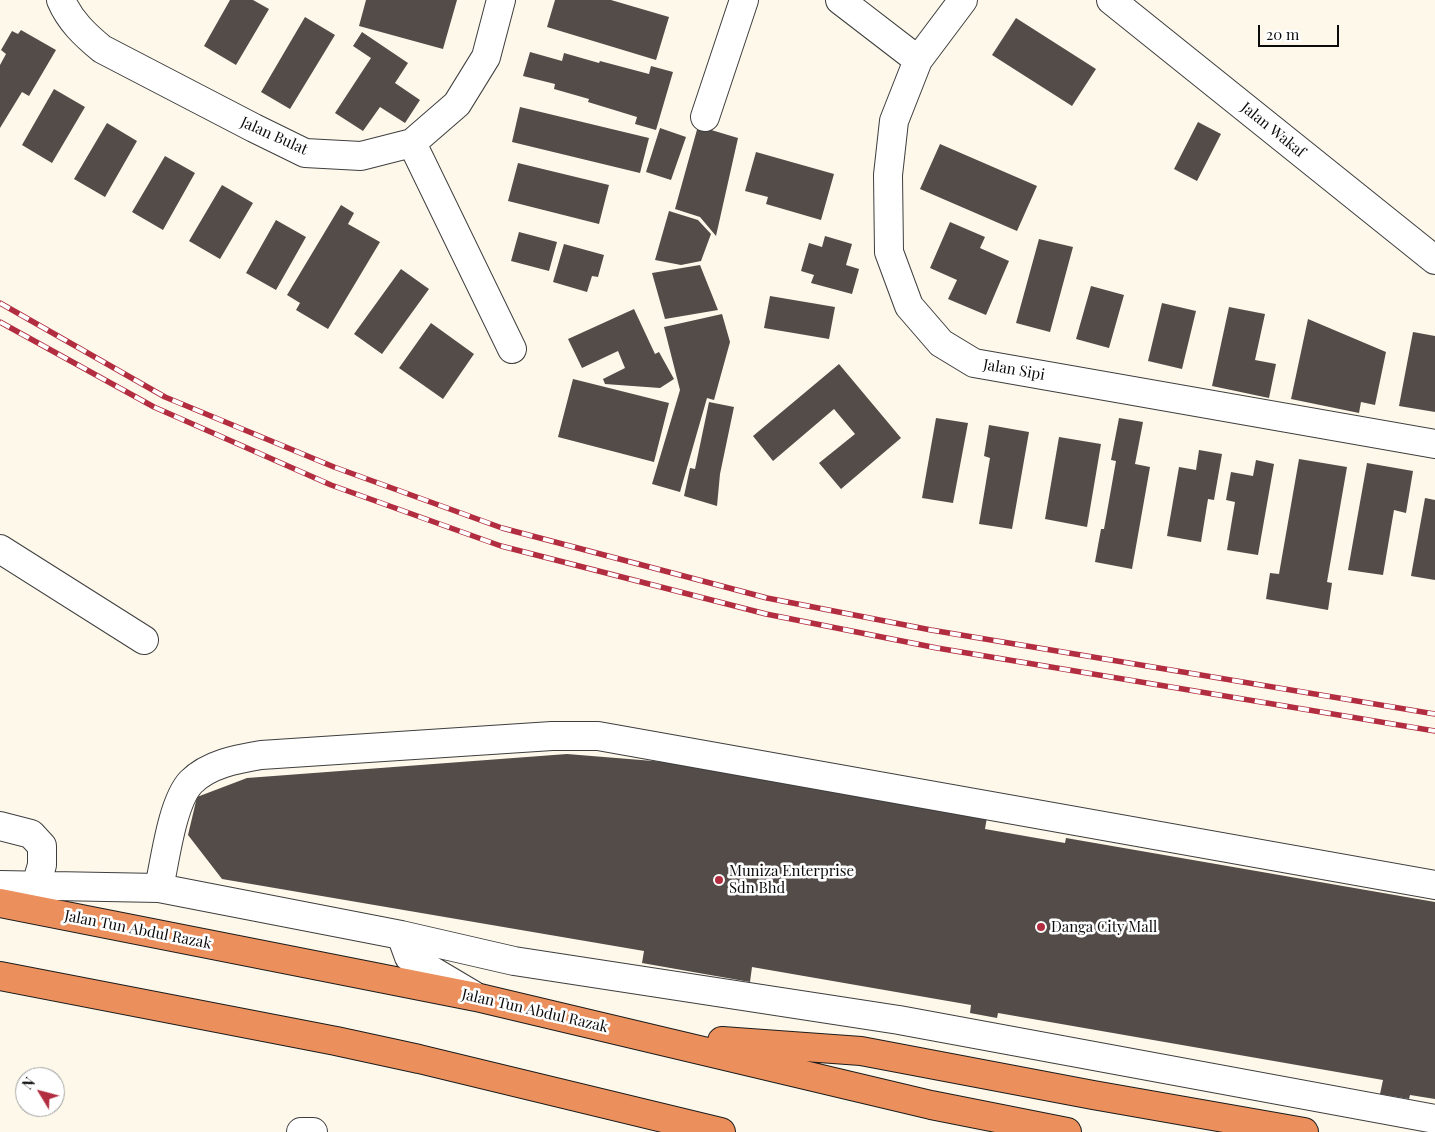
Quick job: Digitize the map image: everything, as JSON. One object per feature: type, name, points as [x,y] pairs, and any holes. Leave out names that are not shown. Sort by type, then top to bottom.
[{"type":"highway","name":"Jalan Tun Abdul Razak","points":[[0,903],[476,997],[931,1105],[1067,1132]]},
{"type":"highway","points":[[0,976],[336,1041],[721,1132]]},
{"type":"highway","points":[[644,1036],[860,1051],[1304,1132]]},
{"type":"street","name":"Jalan Bulat","points":[[60,0],[81,32],[102,49],[305,153],[361,156],[412,143],[457,104],[486,57],[502,0]]},
{"type":"street","points":[[705,117],[744,0]]},
{"type":"street","points":[[840,0],[918,60]]},
{"type":"street","name":"Jalan Sipi","points":[[963,0],[918,60],[894,121],[888,175],[889,252],[909,306],[941,343],[974,363],[1435,444]]},
{"type":"street","name":"Jalan Wakaf","points":[[1111,0],[1435,260]]},
{"type":"street","points":[[412,143],[512,349]]},
{"type":"street","points":[[0,549],[144,640]]},
{"type":"street","points":[[159,888],[174,819],[182,796],[191,782],[205,771],[235,759],[262,755],[552,736],[598,736],[1435,885]]},
{"type":"street","points":[[0,826],[31,834],[42,846],[42,864],[36,886]]},
{"type":"street","points":[[0,885],[159,888],[401,935],[514,961],[899,1020],[1435,1119]]},
{"type":"street","points":[[401,935],[409,958],[476,997]]},
{"type":"street","points":[[644,1113],[668,1132]]},
{"type":"street","points":[[301,1132],[313,1132]]},
{"type":"building","points":[[230,0],[253,0],[269,9],[236,65],[204,46]]},
{"type":"building","points":[[366,0],[457,0],[443,49],[359,26]]},
{"type":"building","points":[[555,0],[611,0],[669,17],[656,60],[547,27]]},
{"type":"building","points":[[305,17],[335,35],[290,109],[261,92]]},
{"type":"building","points":[[1016,18],[1096,69],[1072,106],[992,55]]},
{"type":"building","points":[[21,30],[56,50],[29,96],[22,92],[0,128],[0,65],[6,54],[1,50],[12,31],[18,34]]},
{"type":"building","points":[[362,32],[408,63],[395,83],[420,100],[405,123],[380,107],[363,131],[335,113],[371,58],[353,46]]},
{"type":"building","points":[[530,52],[562,61],[564,53],[649,74],[651,66],[673,72],[656,130],[635,124],[637,117],[588,102],[589,99],[554,89],[555,84],[523,76]]},
{"type":"building","points":[[54,89],[85,107],[52,163],[22,145]]},
{"type":"building","points":[[520,107],[649,138],[640,173],[512,142]]},
{"type":"building","points":[[1198,122],[1221,134],[1197,181],[1174,169]]},
{"type":"building","points":[[107,123],[137,141],[105,197],[74,179]]},
{"type":"building","points":[[698,126],[738,138],[716,236],[700,217],[675,209]]},
{"type":"building","points":[[660,128],[686,137],[671,180],[646,172]]},
{"type":"building","points":[[940,144],[1037,186],[1017,231],[920,189]]},
{"type":"building","points":[[756,152],[834,174],[821,220],[766,204],[768,197],[745,191]]},
{"type":"building","points":[[165,156],[195,173],[163,230],[132,212]]},
{"type":"building","points":[[518,163],[609,185],[599,224],[508,201]]},
{"type":"building","points":[[222,185],[253,203],[220,259],[189,241]]},
{"type":"building","points":[[341,205],[354,213],[348,224],[380,242],[328,329],[296,310],[300,303],[287,295]]},
{"type":"building","points":[[669,211],[698,220],[711,234],[701,261],[681,265],[655,260]]},
{"type":"building","points":[[276,220],[306,237],[276,290],[246,273]]},
{"type":"building","points":[[950,222],[985,237],[980,248],[1009,261],[986,315],[948,299],[957,280],[930,268]]},
{"type":"building","points":[[519,232],[557,242],[549,271],[511,261]]},
{"type":"building","points":[[825,236],[852,244],[846,265],[859,269],[852,294],[811,283],[814,275],[801,271],[809,243],[822,247]]},
{"type":"building","points":[[1039,239],[1073,247],[1050,332],[1016,323]]},
{"type":"building","points":[[564,244],[604,255],[598,277],[592,276],[587,292],[553,282]]},
{"type":"building","points":[[700,265],[718,310],[665,319],[652,273]]},
{"type":"building","points":[[401,269],[429,289],[382,354],[354,334]]},
{"type":"building","points":[[1091,286],[1124,295],[1109,348],[1076,339]]},
{"type":"building","points":[[770,296],[835,307],[829,339],[764,328]]},
{"type":"building","points":[[1162,303],[1196,311],[1182,369],[1148,361]]},
{"type":"building","points":[[1229,307],[1265,314],[1255,360],[1276,364],[1269,398],[1212,386]]},
{"type":"building","points":[[634,309],[655,354],[659,352],[674,379],[660,388],[605,384],[603,379],[625,368],[618,351],[582,368],[568,339]]},
{"type":"building","points":[[722,314],[730,342],[714,400],[707,398],[680,492],[652,484],[680,390],[664,327]]},
{"type":"building","points":[[1308,319],[1386,352],[1375,405],[1361,402],[1359,413],[1291,399]]},
{"type":"building","points":[[431,323],[474,354],[443,399],[399,368]]},
{"type":"building","points":[[1413,332],[1435,336],[1435,412],[1399,406]]},
{"type":"building","points":[[839,364],[901,438],[841,489],[819,463],[855,434],[834,409],[773,461],[753,436]]},
{"type":"building","points":[[573,379],[669,403],[654,462],[558,437]]},
{"type":"building","points":[[709,402],[734,407],[720,474],[717,506],[684,496],[690,468],[695,469]]},
{"type":"building","points":[[936,418],[968,423],[953,503],[922,498]]},
{"type":"building","points":[[1119,418],[1143,422],[1135,464],[1150,467],[1132,569],[1095,562],[1101,529],[1104,529],[1116,461],[1111,460]]},
{"type":"building","points":[[989,425],[1029,432],[1012,529],[979,524],[990,458],[984,456]]},
{"type":"building","points":[[1059,437],[1101,444],[1087,527],[1045,519]]},
{"type":"building","points":[[1199,450],[1222,454],[1214,500],[1208,499],[1201,542],[1167,536],[1179,467],[1196,470]]},
{"type":"building","points":[[1299,459],[1347,467],[1327,582],[1332,583],[1328,610],[1266,599],[1270,573],[1279,574]]},
{"type":"building","points":[[1256,460],[1274,464],[1258,555],[1227,550],[1235,502],[1226,500],[1231,472],[1253,476]]},
{"type":"building","points":[[1367,463],[1413,471],[1406,513],[1394,510],[1383,575],[1348,570]]},
{"type":"building","points":[[1425,498],[1435,500],[1435,580],[1411,576]]},
{"type":"building","name":"Danga City Mall","points":[[567,754],[678,763],[987,817],[985,829],[1065,843],[1066,838],[1435,902],[1435,1099],[1410,1095],[1409,1099],[1380,1094],[1383,1080],[998,1013],[997,1018],[970,1013],[971,1005],[752,967],[750,982],[642,963],[644,951],[222,879],[188,835],[197,797],[247,778]]},
{"type":"railway","points":[[0,303],[165,397],[334,467],[502,528],[767,598],[931,630],[1435,714]]},
{"type":"railway","points":[[0,322],[154,407],[331,485],[501,546],[766,614],[937,648],[1435,731]]},
{"type":"place","name":"Muniza Enterprise Sdn Bhd","points":[[719,880]]},
{"type":"place","name":"Danga City Mall","points":[[1041,927]]}]
